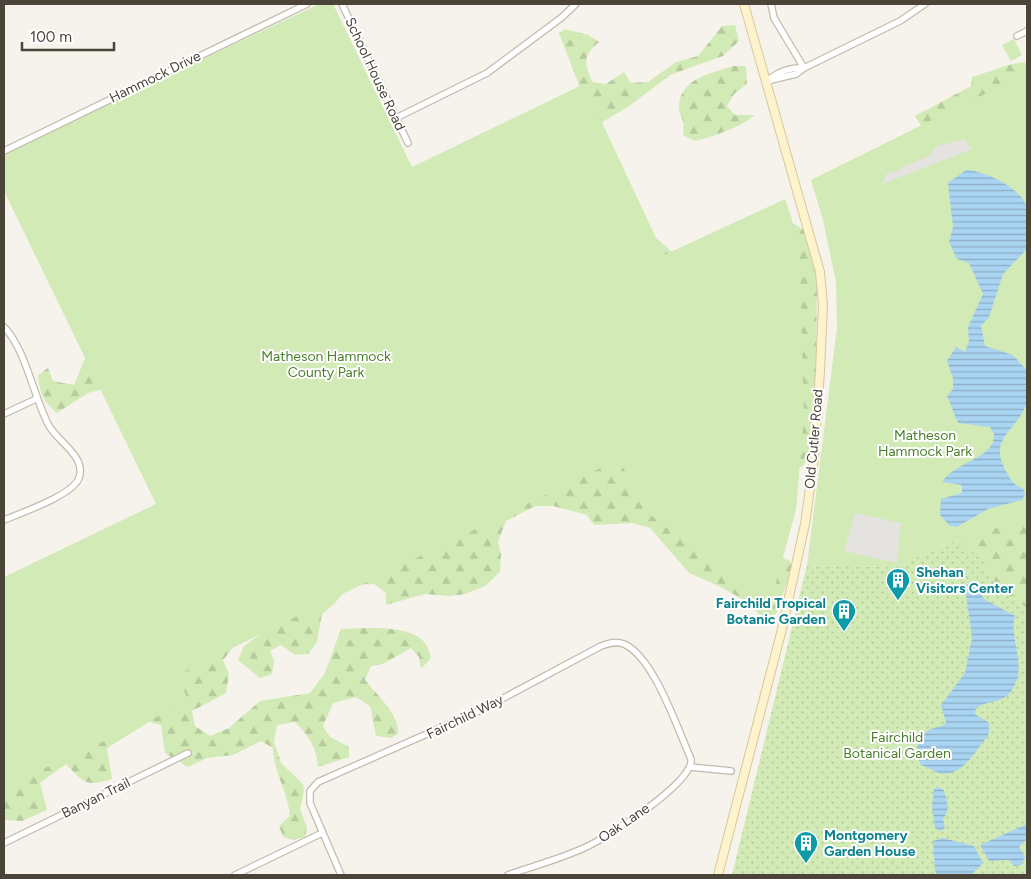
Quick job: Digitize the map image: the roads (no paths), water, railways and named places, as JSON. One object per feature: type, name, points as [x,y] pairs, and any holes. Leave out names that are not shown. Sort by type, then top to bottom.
[{"type":"main road","name":"Old Cutler Road","points":[[718,875],[799,559],[814,459],[824,305],[820,272],[744,4]]},
{"type":"street","name":"Hammock Drive","points":[[4,151],[307,4]]},
{"type":"street","name":"School House Road","points":[[342,4],[408,143]]},
{"type":"street","points":[[396,118],[487,73],[555,23],[576,4]]},
{"type":"street","points":[[771,4],[774,18],[804,68]]},
{"type":"street","points":[[767,80],[796,74],[804,68],[900,21],[925,4]]},
{"type":"street","points":[[1017,36],[1027,31]]},
{"type":"street","points":[[4,327],[20,353],[36,399],[50,428],[76,457],[80,474],[76,483],[69,490],[4,520]]},
{"type":"street","points":[[4,414],[36,399]]},
{"type":"street","name":"Fairchild Way","points":[[322,833],[310,803],[310,791],[318,782],[327,776],[403,746],[481,710],[601,646],[620,643],[637,654],[658,686],[691,759],[690,766]]},
{"type":"street","name":"Banyan Trail","points":[[4,842],[188,753]]},
{"type":"street","points":[[690,766],[730,772]]},
{"type":"street","name":"Oak Lane","points":[[508,875],[572,853],[601,840],[667,793],[690,766]]},
{"type":"street","points":[[235,875],[322,833],[341,875]]},
{"type":"water","points":[[966,170],[999,180],[1021,197],[1027,208],[1027,249],[1003,274],[989,317],[981,326],[985,346],[1013,355],[1027,371],[1028,393],[1026,405],[1001,444],[1000,452],[1010,478],[1015,484],[1023,488],[1025,494],[1022,500],[988,509],[957,527],[950,526],[940,515],[941,499],[962,493],[962,485],[942,482],[954,471],[987,451],[994,439],[994,434],[990,427],[958,423],[947,396],[953,389],[953,378],[947,361],[956,347],[965,352],[969,341],[968,327],[983,294],[969,263],[957,259],[949,242],[953,227],[948,183]]},
{"type":"water","points":[[972,580],[984,599],[1015,616],[1014,635],[1018,675],[1015,685],[1008,695],[976,708],[975,714],[989,723],[989,733],[973,756],[955,771],[939,773],[921,765],[917,751],[919,741],[925,733],[942,726],[946,722],[941,705],[965,673],[972,638],[965,587]]},
{"type":"water","points":[[937,787],[943,789],[948,804],[947,812],[943,819],[945,828],[940,831],[935,828],[932,807],[934,789]]},
{"type":"water","points":[[1027,824],[1027,839],[1019,847],[1025,857],[1021,865],[1014,866],[1009,860],[989,861],[980,845]]},
{"type":"water","points":[[943,838],[974,846],[983,863],[971,875],[938,875],[935,871],[933,841]]},
{"type":"place","name":"Shehan Visitors Center","points":[[898,601]]},
{"type":"place","name":"Fairchild Tropical Botanic Garden","points":[[844,632]]},
{"type":"place","name":"Montgomery Garden House","points":[[806,864]]},
{"type":"park label","name":"Matheson Hammock County Park","points":[[326,364]]},
{"type":"park label","name":"Matheson Hammock Park","points":[[925,444]]},
{"type":"park label","name":"Fairchild Botanical Garden","points":[[897,746]]}]
